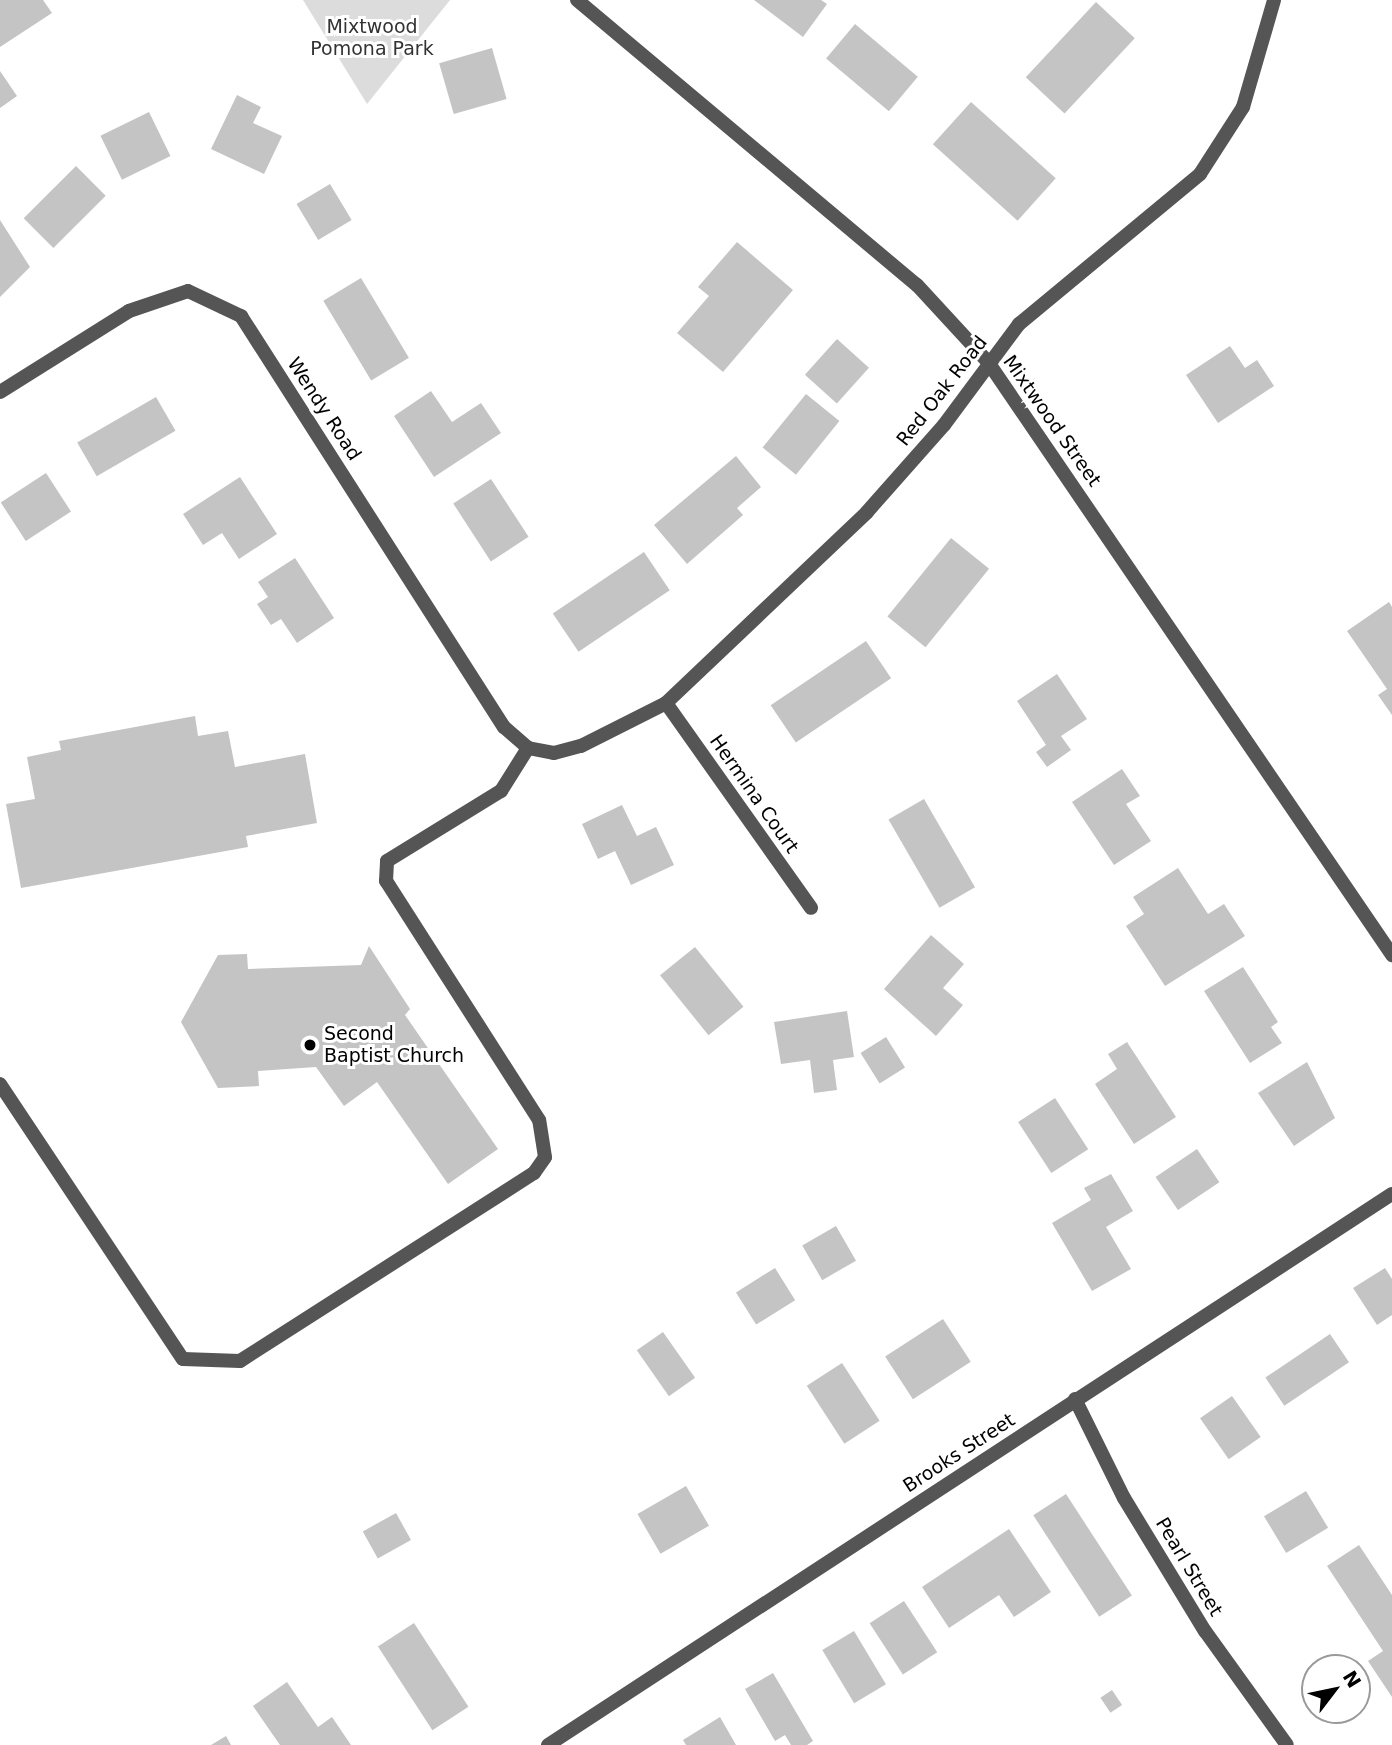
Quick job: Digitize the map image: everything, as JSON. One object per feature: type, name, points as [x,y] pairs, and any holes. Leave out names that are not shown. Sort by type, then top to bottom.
[{"type":"street","name":"Mixtwood Street","points":[[577,0],[917,285],[988,362],[1392,955]]},
{"type":"street","name":"Red Oak Road","points":[[528,748],[554,753],[581,746],[666,703],[867,512],[944,425],[988,362],[1061,284],[1143,227],[1199,174],[1243,107],[1273,0]]},
{"type":"street","name":"Wendy Road","points":[[0,392],[129,311],[188,291],[241,316],[504,727],[528,748]]},
{"type":"street","name":"Hermina Court","points":[[666,703],[811,908]]},
{"type":"street","points":[[0,1084],[183,1359],[240,1361],[534,1173],[545,1157],[540,1120],[386,881],[387,861],[501,791],[528,748]]},
{"type":"street","name":"Brooks Street","points":[[548,1745],[1392,1194]]},
{"type":"street","name":"Pearl Street","points":[[1075,1399],[1124,1498],[1205,1631],[1287,1745]]},
{"type":"green space","name":"Mixtwood Pomona Park","points":[[303,0],[450,0],[367,104]]},
{"type":"building","points":[[0,0],[43,0],[52,13],[0,47]]},
{"type":"building","points":[[754,0],[821,0],[827,4],[803,37]]},
{"type":"building","points":[[1096,2],[1135,38],[1065,113],[1026,77]]},
{"type":"building","points":[[855,24],[918,77],[889,111],[826,58]]},
{"type":"building","points":[[492,48],[507,99],[454,114],[439,63]]},
{"type":"building","points":[[0,71],[17,96],[0,108]]},
{"type":"building","points":[[237,95],[261,107],[253,123],[282,136],[264,174],[211,149]]},
{"type":"building","points":[[971,102],[1056,178],[1018,221],[933,144]]},
{"type":"building","points":[[149,112],[170,156],[122,180],[100,136]]},
{"type":"building","points":[[76,166],[106,196],[53,248],[24,218]]},
{"type":"building","points":[[330,184],[352,220],[318,240],[297,204]]},
{"type":"building","points":[[0,220],[30,267],[0,297]]},
{"type":"building","points":[[737,242],[793,290],[723,372],[677,333],[709,296],[698,287]]},
{"type":"building","points":[[361,278],[409,358],[371,380],[323,301]]},
{"type":"building","points":[[837,339],[869,368],[837,403],[805,375]]},
{"type":"building","points":[[1230,346],[1245,368],[1257,360],[1274,386],[1218,423],[1186,375]]},
{"type":"building","points":[[431,391],[452,422],[481,403],[501,433],[434,477],[394,416]]},
{"type":"building","points":[[806,394],[839,421],[796,475],[763,448]]},
{"type":"building","points":[[156,397],[176,431],[97,476],[77,442]]},
{"type":"building","points":[[736,456],[761,487],[737,508],[743,515],[687,564],[654,525]]},
{"type":"building","points":[[46,473],[71,512],[26,541],[1,502]]},
{"type":"building","points":[[240,477],[277,534],[239,559],[222,533],[203,545],[183,514]]},
{"type":"building","points":[[491,479],[529,537],[491,561],[453,504]]},
{"type":"building","points":[[951,538],[989,569],[926,647],[887,616]]},
{"type":"building","points":[[644,552],[670,590],[579,652],[553,614]]},
{"type":"building","points":[[295,558],[334,618],[297,643],[281,619],[271,625],[257,604],[268,597],[258,582]]},
{"type":"building","points":[[1389,602],[1392,607],[1392,715],[1378,695],[1387,689],[1347,631]]},
{"type":"building","points":[[866,641],[891,678],[796,743],[771,705]]},
{"type":"building","points":[[1057,674],[1087,719],[1061,736],[1071,750],[1047,767],[1036,752],[1046,745],[1017,701]]},
{"type":"building","points":[[195,716],[198,736],[228,731],[235,767],[305,754],[317,823],[246,836],[248,847],[21,888],[6,804],[35,799],[27,757],[61,750],[59,741]]},
{"type":"building","points":[[1122,769],[1140,796],[1126,804],[1151,841],[1114,865],[1072,802]]},
{"type":"building","points":[[924,799],[975,887],[939,908],[888,820]]},
{"type":"building","points":[[622,805],[637,836],[656,827],[674,865],[631,885],[615,851],[598,859],[582,824]]},
{"type":"building","points":[[1178,868],[1208,914],[1224,904],[1245,936],[1165,986],[1126,926],[1144,914],[1133,897]]},
{"type":"building","points":[[931,935],[964,964],[943,988],[963,1005],[936,1036],[884,989]]},
{"type":"building","name":"Second Baptist Church","points":[[369,946],[410,1009],[405,1015],[498,1149],[448,1184],[377,1082],[344,1106],[316,1067],[258,1071],[259,1086],[218,1088],[181,1022],[218,955],[247,954],[248,969],[361,965]]},
{"type":"building","points":[[695,947],[743,1007],[708,1035],[660,975]]},
{"type":"building","points":[[1243,967],[1278,1022],[1271,1027],[1282,1043],[1250,1063],[1204,991]]},
{"type":"building","points":[[847,1011],[854,1057],[833,1060],[837,1090],[814,1093],[810,1060],[781,1064],[774,1022]]},
{"type":"building","points":[[886,1037],[905,1068],[880,1083],[861,1053]]},
{"type":"building","points":[[1127,1042],[1176,1117],[1134,1144],[1095,1084],[1117,1069],[1108,1054]]},
{"type":"building","points":[[1307,1062],[1335,1118],[1294,1146],[1258,1093]]},
{"type":"building","points":[[1055,1098],[1088,1149],[1051,1173],[1018,1122]]},
{"type":"building","points":[[1197,1149],[1219,1182],[1178,1210],[1156,1177]]},
{"type":"building","points":[[1111,1174],[1133,1211],[1106,1227],[1131,1269],[1092,1291],[1052,1223],[1091,1200],[1084,1188]]},
{"type":"building","points":[[836,1226],[856,1261],[822,1280],[802,1246]]},
{"type":"building","points":[[775,1268],[795,1300],[756,1325],[736,1292]]},
{"type":"building","points":[[1385,1268],[1392,1279],[1392,1315],[1377,1325],[1353,1288]]},
{"type":"building","points":[[943,1319],[971,1362],[913,1399],[885,1357]]},
{"type":"building","points":[[663,1332],[695,1378],[669,1396],[637,1350]]},
{"type":"building","points":[[1330,1334],[1349,1362],[1284,1406],[1265,1378]]},
{"type":"building","points":[[842,1363],[880,1421],[844,1444],[807,1386]]},
{"type":"building","points":[[1232,1396],[1261,1437],[1229,1459],[1200,1418]]},
{"type":"building","points":[[686,1486],[709,1526],[661,1554],[638,1514]]},
{"type":"building","points":[[1306,1491],[1328,1528],[1286,1553],[1264,1516]]},
{"type":"building","points":[[1066,1494],[1132,1595],[1099,1617],[1033,1515]]},
{"type":"building","points":[[396,1513],[411,1540],[378,1559],[363,1531]]},
{"type":"building","points":[[1009,1529],[1051,1592],[1014,1617],[999,1595],[949,1628],[922,1587]]},
{"type":"building","points":[[1359,1545],[1392,1595],[1392,1697],[1371,1666],[1371,1659],[1383,1651],[1327,1566]]},
{"type":"building","points":[[904,1601],[937,1652],[903,1674],[870,1623]]},
{"type":"building","points":[[414,1623],[468,1707],[432,1730],[378,1646]]},
{"type":"building","points":[[854,1631],[886,1684],[854,1703],[822,1650]]},
{"type":"building","points":[[773,1673],[813,1741],[807,1745],[791,1745],[785,1735],[775,1741],[745,1689]]},
{"type":"building","points":[[287,1682],[318,1727],[332,1717],[351,1745],[280,1745],[253,1706]]},
{"type":"building","points":[[1112,1690],[1122,1705],[1110,1713],[1100,1698]]},
{"type":"building","points":[[720,1717],[736,1745],[686,1745],[683,1740]]},
{"type":"building","points":[[226,1736],[231,1745],[211,1745]]},
{"type":"place","name":"Second Baptist Church","points":[[310,1045]]}]
